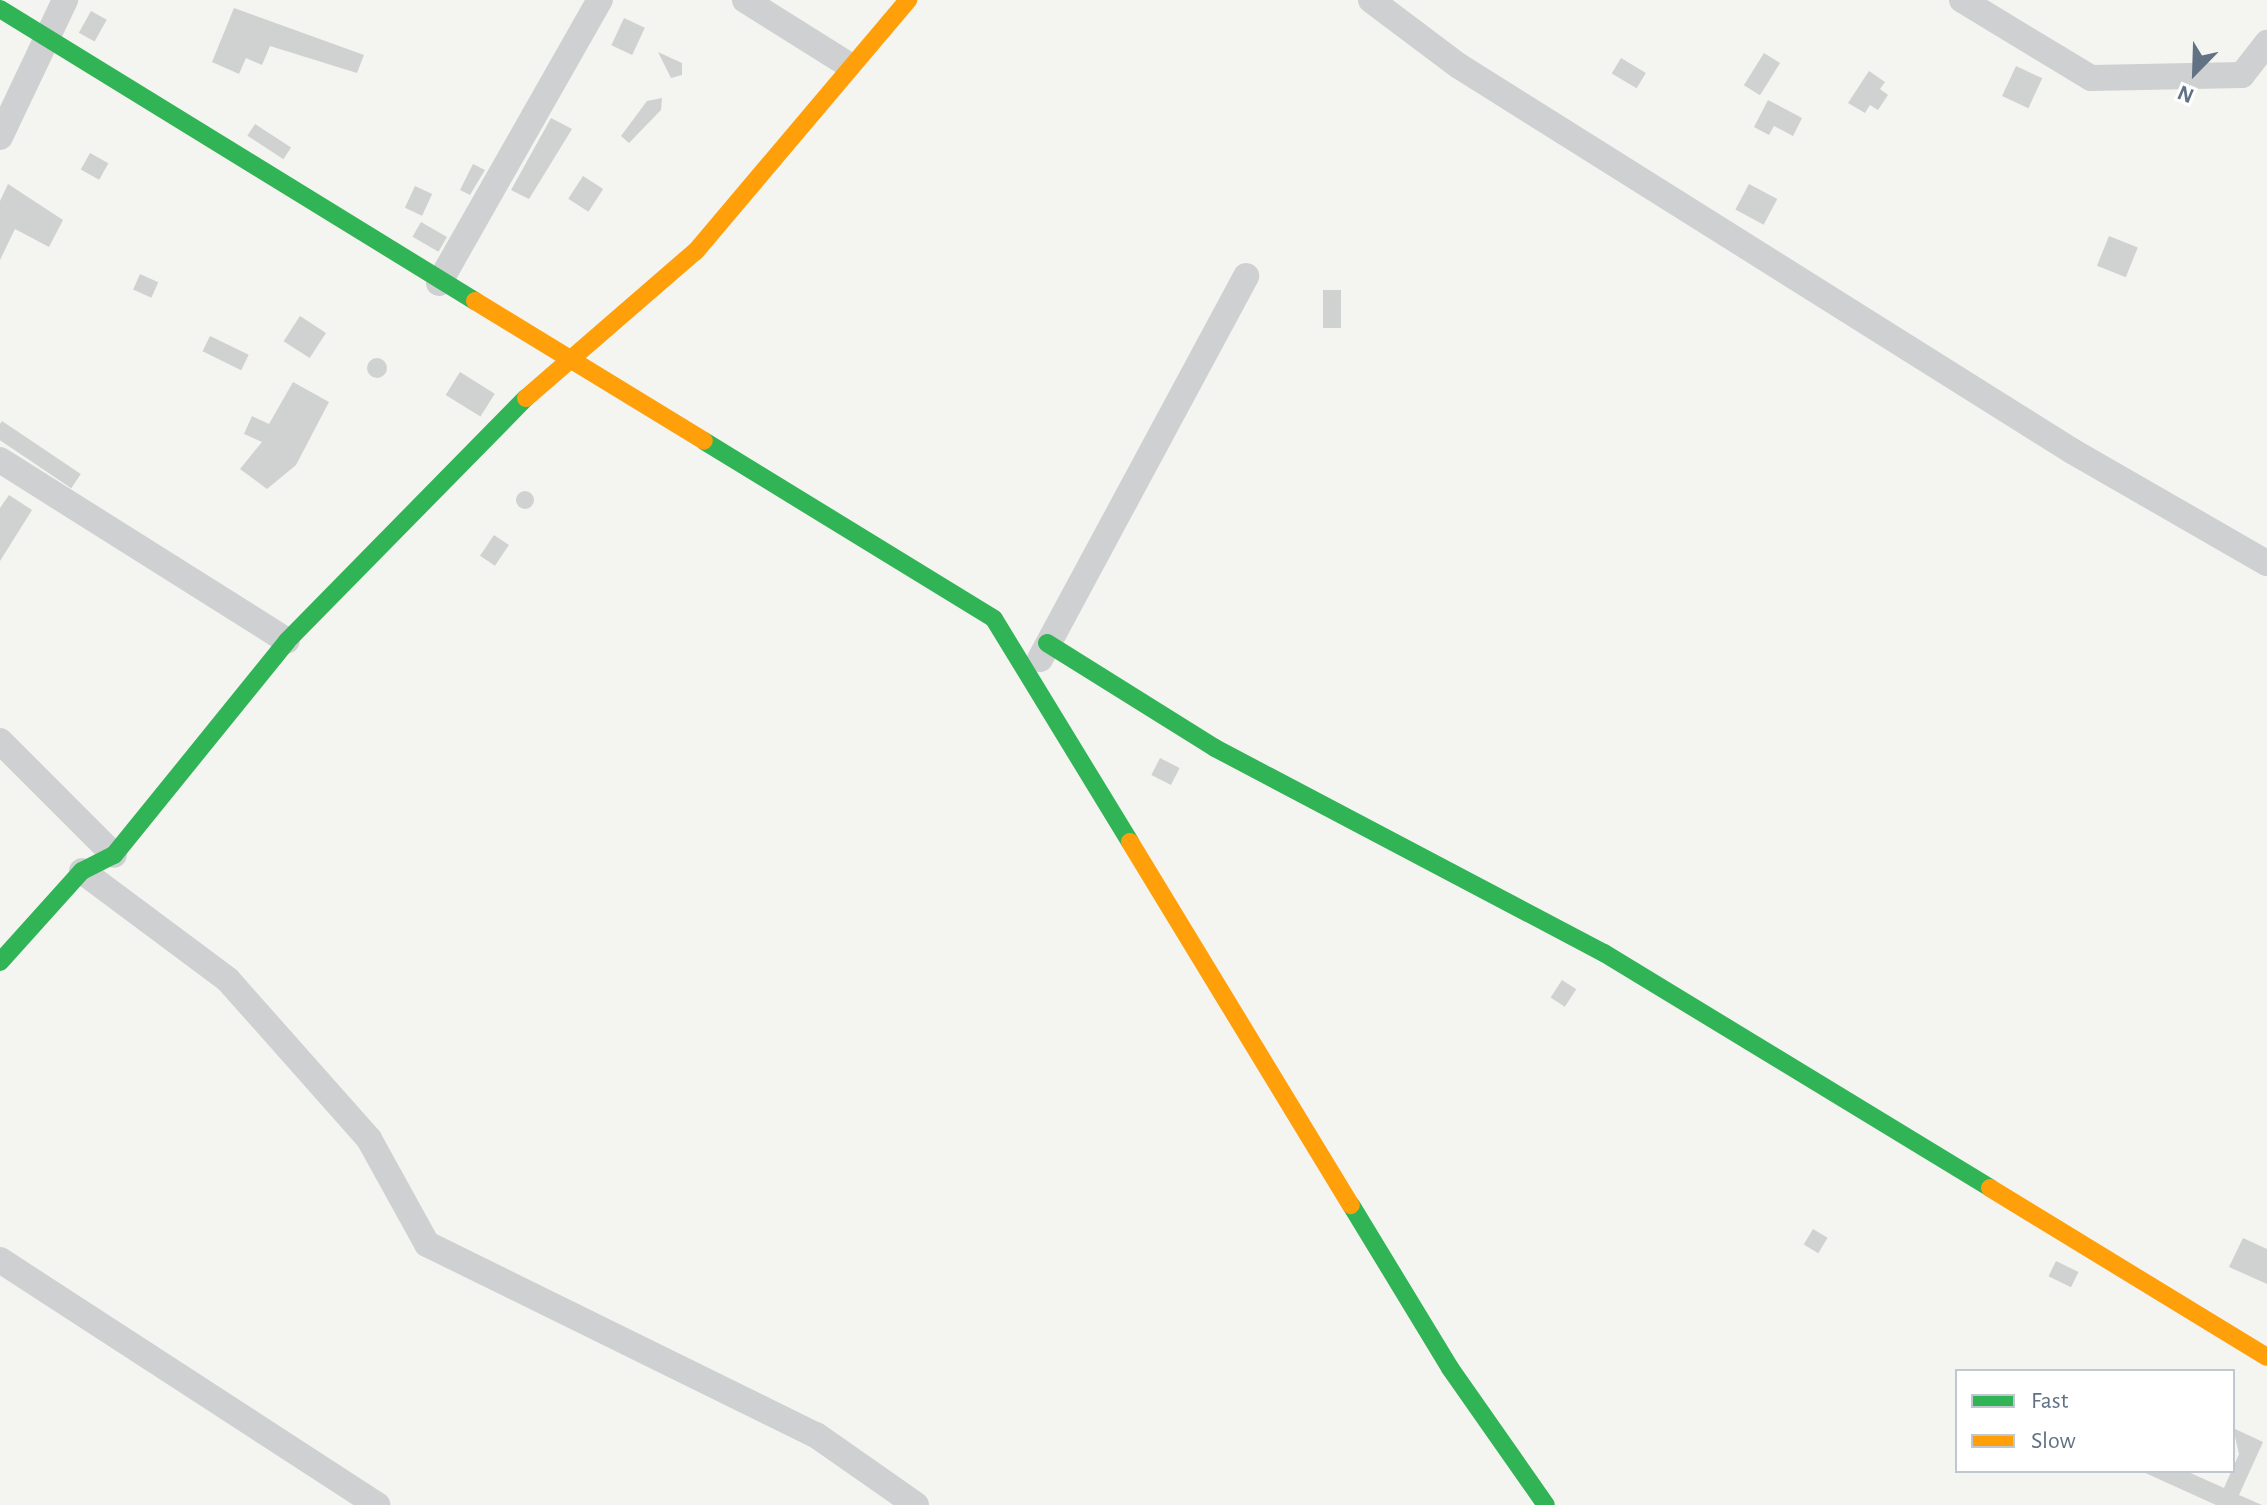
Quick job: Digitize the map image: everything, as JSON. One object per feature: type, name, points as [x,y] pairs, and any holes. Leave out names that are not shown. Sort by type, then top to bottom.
[{"type":"street","points":[[0,137],[45,36],[65,0]]},
{"type":"street","points":[[439,283],[600,0]]},
{"type":"street","points":[[745,0],[847,64]]},
{"type":"street","points":[[0,962],[82,871],[114,855],[287,641],[563,360],[696,251],[847,64],[908,0]]},
{"type":"street","points":[[1371,0],[1459,66],[2072,451],[2267,563]]},
{"type":"street","points":[[1962,0],[2091,78],[2242,75],[2267,43]]},
{"type":"street","points":[[0,9],[563,360],[994,619],[1450,1368],[1546,1505]]},
{"type":"street","points":[[1031,677],[1246,276]]},
{"type":"street","points":[[0,460],[287,641]]},
{"type":"street","points":[[1047,643],[1215,748],[1604,953],[2267,1357]]},
{"type":"street","points":[[0,741],[114,855]]},
{"type":"street","points":[[82,871],[228,980],[369,1139],[427,1244],[816,1435],[916,1505]]},
{"type":"street","points":[[0,1260],[377,1505]]},
{"type":"building","points":[[234,8],[364,55],[357,73],[270,46],[262,65],[246,58],[239,74],[212,62]]},
{"type":"building","points":[[91,11],[107,20],[95,42],[79,33]]},
{"type":"building","points":[[624,18],[645,28],[632,55],[611,45]]},
{"type":"building","points":[[658,52],[682,63],[682,75],[671,78]]},
{"type":"building","points":[[1764,53],[1780,63],[1760,95],[1744,85]]},
{"type":"building","points":[[1621,58],[1646,73],[1637,88],[1612,73]]},
{"type":"building","points":[[2016,66],[2042,78],[2028,108],[2002,96]]},
{"type":"building","points":[[1869,71],[1885,82],[1880,89],[1888,95],[1878,110],[1870,105],[1865,113],[1848,103]]},
{"type":"building","points":[[662,98],[661,110],[629,143],[621,136],[647,101]]},
{"type":"building","points":[[1768,100],[1802,118],[1793,136],[1774,126],[1769,135],[1754,127]]},
{"type":"building","points":[[551,118],[572,129],[529,199],[511,190]]},
{"type":"building","points":[[255,124],[291,147],[283,159],[247,136]]},
{"type":"building","points":[[90,153],[108,163],[99,180],[81,170]]},
{"type":"building","points":[[473,164],[485,170],[470,195],[460,190]]},
{"type":"building","points":[[583,176],[603,189],[588,212],[568,199]]},
{"type":"building","points":[[8,184],[63,220],[49,247],[15,229],[0,260],[0,201]]},
{"type":"building","points":[[1749,184],[1777,199],[1764,225],[1735,210]]},
{"type":"building","points":[[415,186],[432,194],[422,216],[405,208]]},
{"type":"building","points":[[421,222],[447,237],[438,252],[412,237]]},
{"type":"building","points":[[2109,236],[2138,248],[2126,277],[2097,266]]},
{"type":"building","points":[[140,274],[158,282],[151,298],[133,290]]},
{"type":"building","points":[[1323,290],[1341,290],[1341,328],[1323,328]]},
{"type":"building","points":[[300,316],[326,333],[310,358],[284,341]]},
{"type":"building","points":[[210,336],[249,355],[241,370],[203,351]]},
{"type":"building","points":[[377,358],[384,361],[387,368],[384,375],[377,378],[370,375],[367,368],[370,361]]},
{"type":"building","points":[[460,372],[495,394],[480,417],[446,395]]},
{"type":"building","points":[[293,382],[329,402],[296,465],[267,489],[240,469],[262,442],[244,434],[252,416],[269,424]]},
{"type":"building","points":[[2,421],[81,474],[71,488],[0,440]]},
{"type":"building","points":[[525,491],[534,500],[525,509],[516,500]]},
{"type":"building","points":[[9,495],[32,510],[0,561],[0,508]]},
{"type":"building","points":[[494,535],[509,545],[495,566],[480,556]]},
{"type":"building","points":[[1160,758],[1180,768],[1171,785],[1151,775]]},
{"type":"building","points":[[1562,980],[1576,989],[1565,1007],[1551,998]]},
{"type":"building","points":[[1813,1229],[1828,1238],[1818,1253],[1804,1244]]},
{"type":"building","points":[[2243,1238],[2267,1249],[2267,1284],[2229,1267]]},
{"type":"building","points":[[2056,1261],[2078,1272],[2071,1287],[2049,1276]]},
{"type":"building","points":[[2235,1429],[2263,1442],[2239,1495],[2262,1505],[2216,1505],[2145,1473],[2190,1473],[2224,1488],[2231,1473],[2235,1473],[2239,1454]]},
{"type":"traffic: fast","points":[[0,9],[475,301]]},
{"type":"traffic: fast","points":[[0,962],[82,871],[114,855],[287,641],[526,398]]},
{"type":"traffic: fast","points":[[704,441],[994,619],[1130,842]]},
{"type":"traffic: fast","points":[[1047,643],[1215,748],[1604,953],[1990,1188]]},
{"type":"traffic: fast","points":[[1351,1205],[1450,1368],[1546,1505]]},
{"type":"traffic: slow","points":[[526,398],[696,251],[908,0]]},
{"type":"traffic: slow","points":[[475,301],[704,441]]},
{"type":"traffic: slow","points":[[1130,842],[1351,1205]]},
{"type":"traffic: slow","points":[[1990,1188],[2267,1357]]}]
